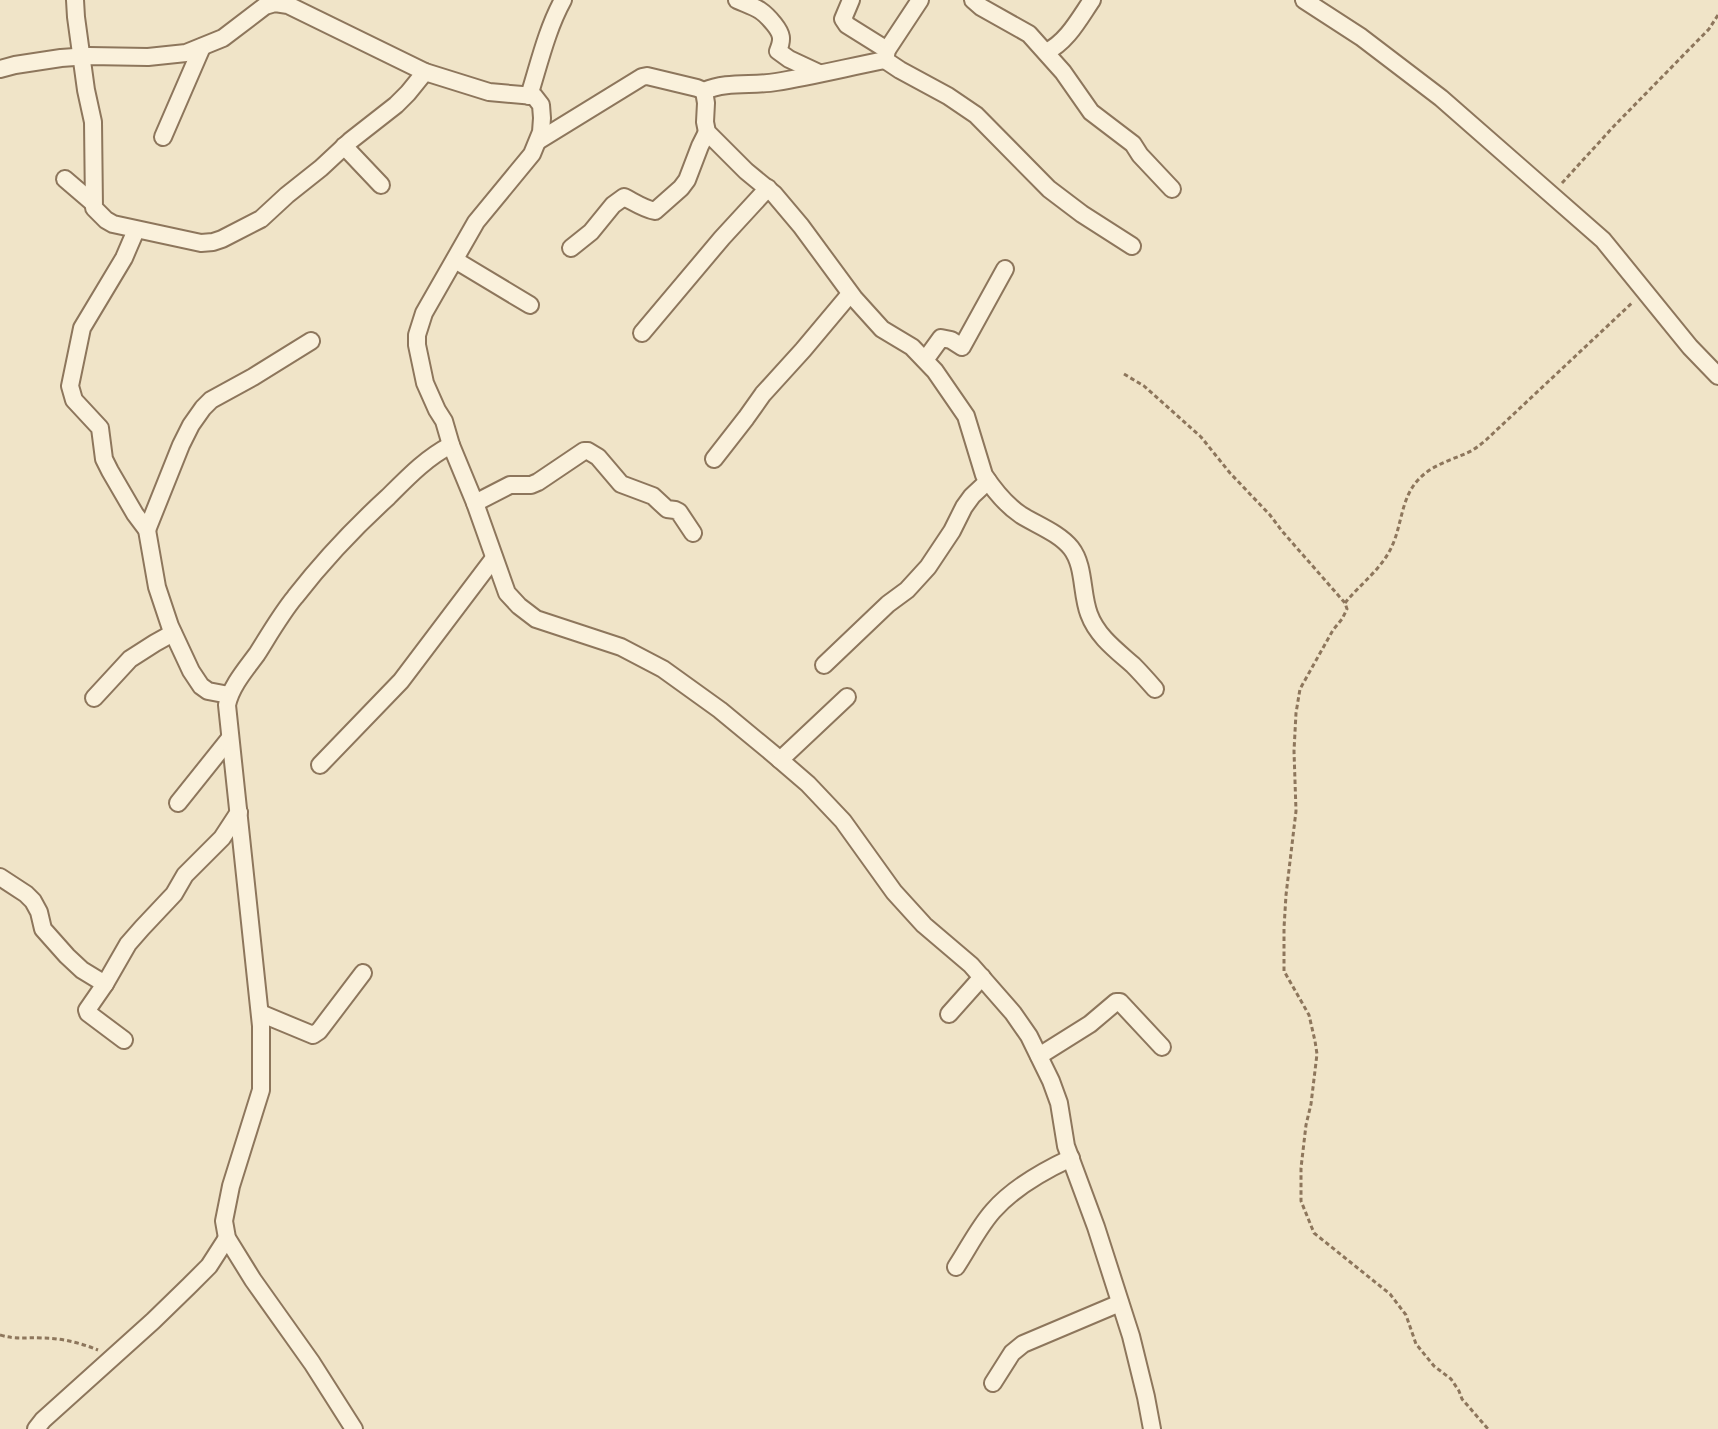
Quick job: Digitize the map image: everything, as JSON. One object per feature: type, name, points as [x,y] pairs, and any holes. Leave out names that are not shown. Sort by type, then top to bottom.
[{"type":"street","points":[[75,0],[86,90],[93,122],[94,208],[106,220],[136,230],[201,243],[213,243],[261,219],[396,105],[425,72]]},
{"type":"street","points":[[529,96],[547,39],[563,0]]},
{"type":"street","points":[[737,0],[763,11],[780,32],[782,37],[778,51],[819,73]]},
{"type":"street","points":[[851,0],[843,19],[847,25],[886,55],[900,70],[948,96],[976,115],[1048,189],[1132,246]]},
{"type":"street","points":[[538,141],[642,77],[647,76],[697,87],[704,91],[725,85],[776,82],[886,55],[920,0]]},
{"type":"street","points":[[973,0],[981,7],[1029,34],[1063,72],[1091,112],[1133,144],[1172,189]]},
{"type":"street","points":[[1046,52],[1057,46],[1067,36],[1092,0]]},
{"type":"street","points":[[1304,0],[1361,37],[1441,98],[1603,240],[1690,347],[1718,376]]},
{"type":"street","points":[[0,69],[44,60],[82,56],[148,57],[186,53],[223,38],[265,6],[275,3],[288,5],[425,72],[489,92],[534,96],[541,105],[542,118],[541,132],[532,154],[476,222],[424,313],[417,335],[425,382],[444,421],[507,593],[536,619],[621,647],[663,669],[720,710],[808,784],[843,821],[894,892],[924,925],[971,965],[1013,1012],[1029,1036],[1059,1103],[1066,1146],[1131,1336],[1152,1429]]},
{"type":"street","points":[[163,137],[202,47]]},
{"type":"street","points":[[704,91],[707,132],[778,199],[801,226],[850,294],[882,329],[912,347],[935,371],[966,416],[984,475],[988,481],[1000,497],[1020,514],[1070,547],[1077,559],[1088,613],[1094,625],[1110,645],[1155,689]]},
{"type":"street","points":[[571,248],[591,232],[613,205],[624,197],[646,210],[655,211],[687,180],[707,132]]},
{"type":"street","points":[[345,146],[381,185]]},
{"type":"street","points":[[64,179],[93,203]]},
{"type":"street","points":[[642,333],[722,238],[768,188]]},
{"type":"street","points":[[136,230],[124,258],[82,328],[70,386],[74,400],[100,428],[104,459],[135,514],[147,530],[157,586],[173,633],[192,671],[201,686],[208,691],[229,695]]},
{"type":"street","points":[[455,260],[530,305]]},
{"type":"street","points":[[926,360],[942,338],[951,340],[962,347],[1005,269]]},
{"type":"street","points":[[714,459],[763,394],[850,294]]},
{"type":"street","points":[[147,530],[181,446],[191,425],[203,408],[211,400],[311,341]]},
{"type":"street","points":[[354,1429],[227,1238],[224,1221],[231,1186],[261,1090],[262,1046],[227,714],[229,695],[294,597],[318,567],[413,471],[451,445]]},
{"type":"street","points":[[475,503],[510,485],[531,485],[542,480],[584,451],[588,451],[598,457],[621,484],[653,496],[667,509],[680,512],[693,533]]},
{"type":"street","points":[[824,665],[888,604],[907,590],[928,567],[942,548],[964,507],[988,481]]},
{"type":"street","points":[[320,765],[401,681],[494,558]]},
{"type":"street","points":[[94,698],[130,659],[173,633]]},
{"type":"street","points":[[780,760],[847,697]]},
{"type":"street","points":[[178,803],[230,738]]},
{"type":"street","points":[[124,1040],[87,1010],[128,944],[174,894],[185,875],[222,838],[239,812]]},
{"type":"street","points":[[0,877],[33,901],[44,929],[67,956],[82,970],[105,984]]},
{"type":"street","points":[[260,1012],[313,1035],[319,1031],[363,973]]},
{"type":"street","points":[[949,1014],[982,977]]},
{"type":"street","points":[[1039,1056],[1090,1024],[1116,1002],[1120,1002],[1162,1047]]},
{"type":"street","points":[[956,1267],[992,1212],[1030,1180],[1071,1158]]},
{"type":"street","points":[[36,1429],[209,1266],[227,1238]]},
{"type":"street","points":[[993,1383],[1012,1353],[1023,1344],[1120,1303]]},
{"type":"path","points":[[1551,195],[1614,126],[1709,29],[1718,15]]},
{"type":"path","points":[[1345,603],[1389,552],[1405,502],[1417,480],[1428,471],[1470,452],[1486,440],[1644,292]]},
{"type":"path","points":[[1124,374],[1144,386],[1201,437],[1345,603],[1347,609],[1342,619],[1333,630],[1300,689],[1296,713],[1294,751],[1296,811],[1285,910],[1284,971],[1309,1015],[1317,1054],[1301,1168],[1301,1201],[1314,1233],[1390,1294],[1406,1315],[1416,1344],[1434,1366],[1450,1379],[1462,1399],[1488,1429]]},
{"type":"path","points":[[0,1335],[13,1339],[45,1338],[67,1341],[87,1346],[113,1357]]}]
